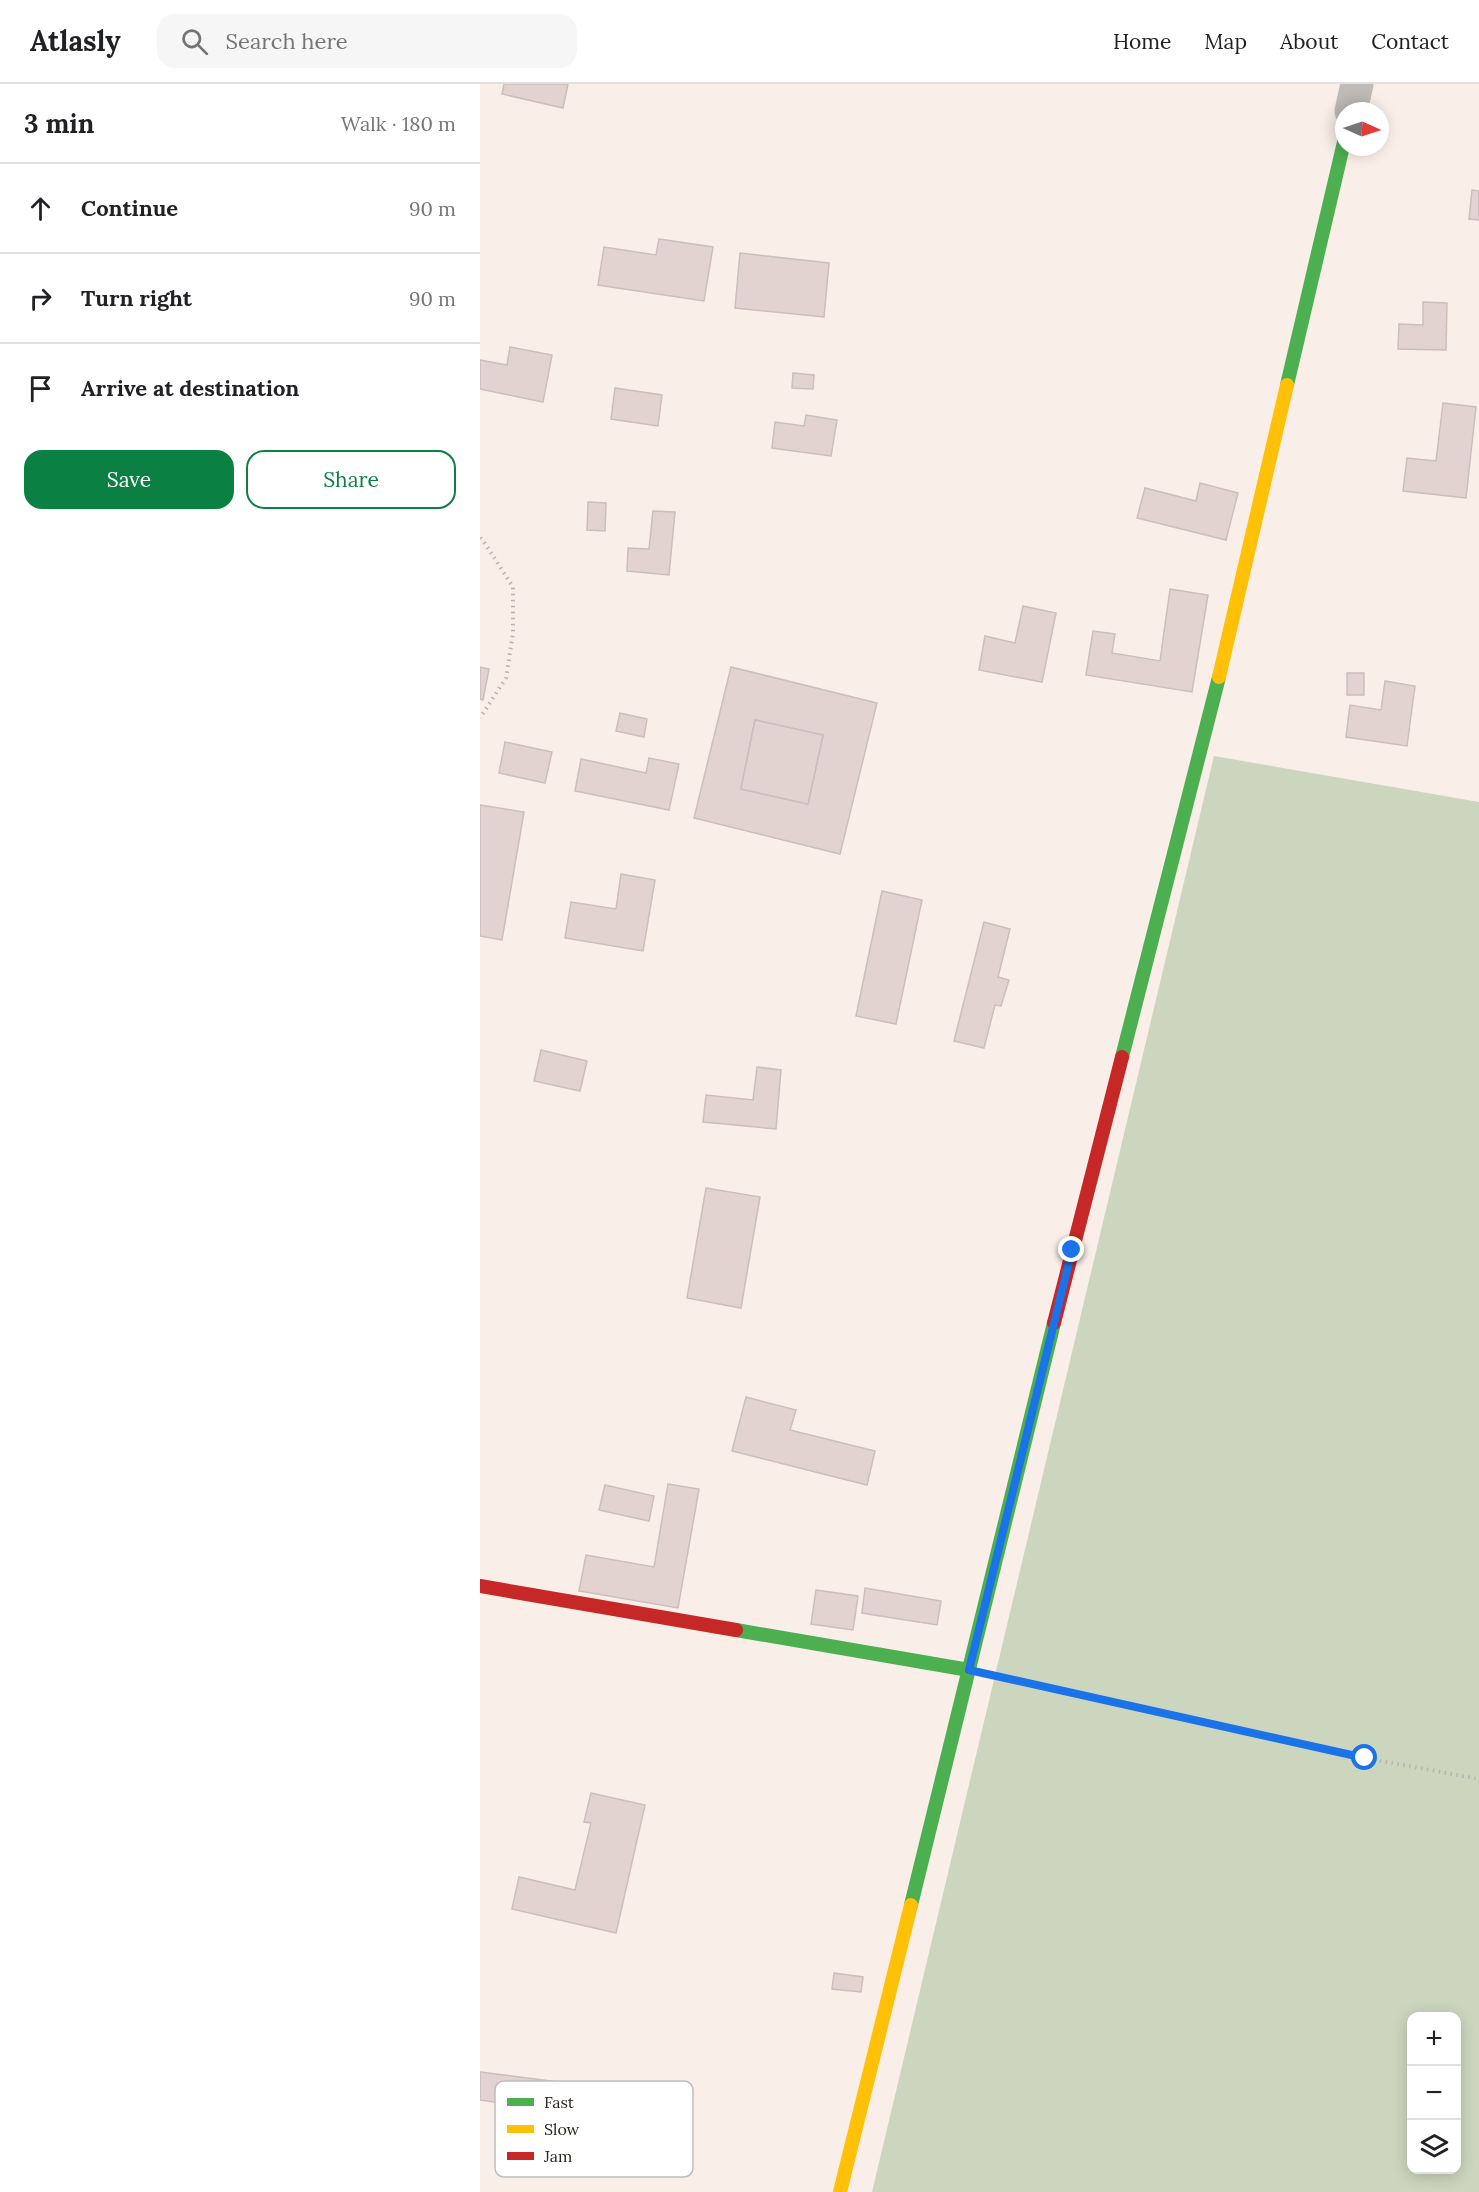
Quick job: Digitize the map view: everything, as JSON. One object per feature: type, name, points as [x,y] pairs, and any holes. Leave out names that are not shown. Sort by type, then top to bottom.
[{"type":"street","points":[[1353,102],[1358,84]]},
{"type":"street","points":[[840,2192],[1072,1250],[1206,731],[1340,156]]},
{"type":"street","points":[[480,1586],[969,1670]]},
{"type":"path","points":[[480,538],[513,587],[513,633],[506,678],[480,718]]},
{"type":"path","points":[[969,1670],[1365,1758],[1479,1779]]},
{"type":"green space","points":[[1214,756],[1479,802],[1479,2192],[872,2192]]},
{"type":"building","points":[[504,84],[568,84],[563,108],[502,94]]},
{"type":"building","points":[[1472,190],[1479,191],[1479,220],[1469,219]]},
{"type":"building","points":[[659,239],[713,247],[704,301],[598,285],[604,247],[656,255]]},
{"type":"building","points":[[740,253],[829,263],[824,317],[735,308]]},
{"type":"building","points":[[1423,302],[1447,303],[1446,350],[1398,349],[1399,324],[1423,325]]},
{"type":"building","points":[[510,347],[552,355],[543,402],[480,389],[480,360],[507,365]]},
{"type":"building","points":[[793,373],[814,375],[813,389],[792,388]]},
{"type":"building","points":[[615,388],[662,395],[658,426],[611,419]]},
{"type":"building","points":[[1443,403],[1476,407],[1466,498],[1403,491],[1407,458],[1436,461]]},
{"type":"building","points":[[806,415],[837,420],[831,456],[772,448],[775,422],[804,426]]},
{"type":"building","points":[[1200,483],[1238,493],[1226,540],[1137,518],[1145,488],[1196,501]]},
{"type":"building","points":[[588,502],[606,503],[605,531],[587,530]]},
{"type":"building","points":[[653,511],[675,512],[669,575],[627,571],[628,548],[649,549]]},
{"type":"building","points":[[1170,589],[1208,595],[1192,692],[1086,675],[1093,631],[1115,634],[1112,653],[1160,661]]},
{"type":"building","points":[[1023,606],[1056,613],[1042,682],[979,670],[985,636],[1015,643]]},
{"type":"building","points":[[480,667],[489,669],[483,700],[480,699]]},
{"type":"building","points":[[731,667],[877,703],[840,854],[694,818]],"holes":[[[755,720],[823,735],[808,804],[741,789]]]},
{"type":"building","points":[[1347,673],[1364,673],[1364,695],[1347,695]]},
{"type":"building","points":[[1385,681],[1415,686],[1407,746],[1346,737],[1350,705],[1381,710]]},
{"type":"building","points":[[620,713],[647,719],[644,737],[616,731]]},
{"type":"building","points":[[755,720],[823,735],[808,804],[741,789]]},
{"type":"building","points":[[505,742],[552,752],[545,783],[499,773]]},
{"type":"building","points":[[649,758],[679,764],[669,810],[575,791],[581,759],[646,773]]},
{"type":"building","points":[[480,805],[524,812],[502,940],[480,936]]},
{"type":"building","points":[[621,874],[655,880],[643,951],[565,938],[571,902],[616,909]]},
{"type":"building","points":[[882,891],[922,900],[896,1024],[856,1016]]},
{"type":"building","points":[[984,922],[1010,929],[998,977],[1009,980],[1001,1006],[995,1005],[984,1048],[954,1041]]},
{"type":"building","points":[[541,1050],[587,1061],[580,1091],[534,1081]]},
{"type":"building","points":[[757,1067],[781,1070],[776,1129],[703,1122],[706,1095],[753,1100]]},
{"type":"building","points":[[706,1188],[760,1197],[741,1308],[687,1298]]},
{"type":"building","points":[[746,1397],[796,1410],[790,1430],[875,1451],[867,1485],[732,1451]]},
{"type":"building","points":[[668,1484],[699,1489],[678,1608],[579,1591],[586,1555],[654,1567]]},
{"type":"building","points":[[605,1485],[654,1496],[649,1521],[599,1510]]},
{"type":"building","points":[[865,1588],[941,1601],[937,1625],[862,1613]]},
{"type":"building","points":[[816,1590],[858,1596],[853,1630],[811,1624]]},
{"type":"building","points":[[591,1793],[645,1805],[616,1933],[512,1909],[519,1877],[575,1890],[591,1823],[584,1822]]},
{"type":"building","points":[[834,1973],[863,1977],[861,1992],[832,1989]]},
{"type":"building","points":[[480,2072],[550,2081],[495,2081],[495,2102],[480,2100]]},
{"type":"traffic: fast","points":[[1287,385],[1341,156]]},
{"type":"traffic: fast","points":[[1122,1057],[1219,677]]},
{"type":"traffic: fast","points":[[911,1905],[1054,1323]]},
{"type":"traffic: fast","points":[[736,1630],[969,1670]]},
{"type":"traffic: slow","points":[[1219,677],[1287,385]]},
{"type":"traffic: slow","points":[[840,2192],[911,1905]]},
{"type":"traffic: jam","points":[[1054,1323],[1122,1057]]},
{"type":"traffic: jam","points":[[480,1586],[736,1630]]},
{"type":"route","points":[[1072,1250],[969,1670],[1365,1758]]}]
